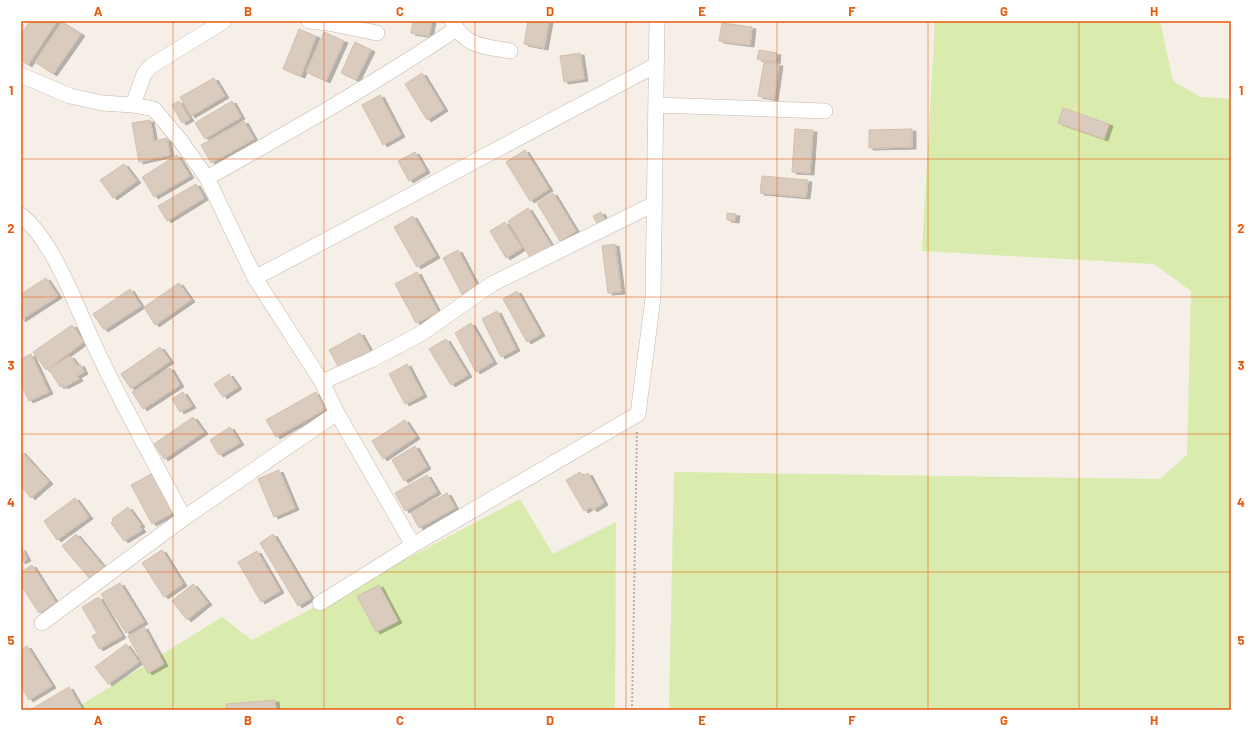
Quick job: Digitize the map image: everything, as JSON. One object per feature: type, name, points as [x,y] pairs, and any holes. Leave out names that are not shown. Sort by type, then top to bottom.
[{"type":"street","points":[[133,105],[144,74],[151,66],[224,21]]},
{"type":"street","points":[[309,21],[328,22],[377,33]]},
{"type":"street","points":[[320,603],[412,545],[638,414],[653,298],[657,21]]},
{"type":"street","points":[[207,178],[301,126],[417,55],[454,25],[463,38],[471,42],[510,51]]},
{"type":"street","points":[[255,278],[656,65]]},
{"type":"street","points":[[21,75],[70,96],[102,104],[133,105],[154,109],[180,140],[207,178],[255,278],[322,382],[337,413],[412,545]]},
{"type":"street","points":[[656,105],[825,111]]},
{"type":"street","points":[[322,382],[372,360],[422,333],[492,284],[654,204]]},
{"type":"street","points":[[21,215],[33,225],[50,248],[100,358],[184,518]]},
{"type":"street","points":[[42,622],[184,518],[337,413]]},
{"type":"path","points":[[632,710],[638,414]]},
{"type":"green space","points":[[935,21],[1160,21],[1173,81],[1201,97],[1231,99],[1231,710],[669,710],[674,472],[1160,479],[1187,455],[1191,291],[1154,264],[922,251]]},
{"type":"green space","points":[[520,499],[553,554],[616,522],[615,710],[73,710],[222,617],[252,640]]},
{"type":"building","points":[[30,21],[57,21],[28,65],[21,60],[21,35]]},
{"type":"building","points":[[413,21],[432,21],[429,36],[411,33]]},
{"type":"building","points":[[528,21],[549,21],[544,48],[524,44]]},
{"type":"building","points":[[62,22],[81,34],[53,74],[35,62]]},
{"type":"building","points":[[722,23],[752,27],[750,45],[719,41]]},
{"type":"building","points":[[299,29],[316,36],[301,76],[283,69]]},
{"type":"building","points":[[324,32],[344,41],[326,81],[306,72]]},
{"type":"building","points":[[355,42],[371,50],[356,80],[341,73]]},
{"type":"building","points":[[759,50],[777,53],[776,62],[757,59]]},
{"type":"building","points":[[580,53],[584,79],[564,82],[560,56]]},
{"type":"building","points":[[764,62],[779,64],[774,99],[758,96]]},
{"type":"building","points":[[422,73],[444,109],[427,120],[405,84]]},
{"type":"building","points":[[214,78],[225,96],[191,116],[180,97]]},
{"type":"building","points":[[380,95],[401,135],[383,145],[362,105]]},
{"type":"building","points":[[179,101],[190,119],[182,123],[172,105]]},
{"type":"building","points":[[232,101],[241,117],[205,139],[195,123]]},
{"type":"building","points":[[1063,108],[1109,124],[1104,139],[1058,123]]},
{"type":"building","points":[[150,120],[154,141],[167,138],[170,155],[139,162],[132,123]]},
{"type":"building","points":[[244,121],[254,139],[211,163],[201,145]]},
{"type":"building","points":[[795,129],[813,130],[810,173],[792,172]]},
{"type":"building","points":[[912,129],[912,147],[869,148],[869,130]]},
{"type":"building","points":[[525,150],[549,189],[530,201],[506,162]]},
{"type":"building","points":[[415,152],[426,171],[409,181],[398,161]]},
{"type":"building","points":[[177,155],[190,176],[154,197],[142,177]]},
{"type":"building","points":[[124,164],[137,181],[113,198],[100,180]]},
{"type":"building","points":[[762,176],[808,180],[806,197],[760,193]]},
{"type":"building","points":[[196,184],[204,198],[167,221],[158,206]]},
{"type":"building","points":[[553,193],[576,231],[560,241],[537,203]]},
{"type":"building","points":[[528,208],[552,247],[531,259],[508,221]]},
{"type":"building","points":[[601,212],[608,225],[600,229],[593,216]]},
{"type":"building","points":[[727,213],[736,214],[735,221],[727,220]]},
{"type":"building","points":[[413,216],[436,256],[417,267],[394,227]]},
{"type":"building","points":[[505,222],[522,248],[506,258],[490,231]]},
{"type":"building","points":[[615,244],[621,292],[608,293],[602,246]]},
{"type":"building","points":[[458,250],[478,288],[463,296],[443,258]]},
{"type":"building","points":[[417,272],[438,312],[416,323],[395,284]]},
{"type":"building","points":[[46,278],[58,296],[21,320],[21,294]]},
{"type":"building","points":[[179,283],[191,300],[155,325],[144,307]]},
{"type":"building","points":[[130,289],[141,306],[104,330],[93,314]]},
{"type":"building","points":[[517,291],[541,334],[527,342],[503,299]]},
{"type":"building","points":[[497,311],[516,349],[501,357],[482,319]]},
{"type":"building","points":[[471,323],[493,362],[476,372],[455,333]]},
{"type":"building","points":[[72,325],[84,342],[46,370],[33,352]]},
{"type":"building","points":[[360,333],[371,353],[340,370],[329,350]]},
{"type":"building","points":[[446,339],[468,375],[451,385],[429,349]]},
{"type":"building","points":[[160,347],[170,361],[131,389],[121,374]]},
{"type":"building","points":[[31,354],[49,392],[29,401],[21,385],[21,359]]},
{"type":"building","points":[[70,356],[78,366],[80,364],[84,372],[77,376],[79,379],[64,387],[63,385],[60,387],[49,369]]},
{"type":"building","points":[[407,364],[423,395],[405,404],[389,374]]},
{"type":"building","points":[[170,368],[180,385],[143,409],[132,392]]},
{"type":"building","points":[[229,374],[238,387],[223,397],[214,384]]},
{"type":"building","points":[[183,392],[192,406],[180,412],[172,399]]},
{"type":"building","points":[[316,392],[325,409],[276,437],[266,420]]},
{"type":"building","points":[[193,417],[204,432],[164,459],[154,444]]},
{"type":"building","points":[[405,420],[416,437],[383,459],[372,441]]},
{"type":"building","points":[[230,427],[240,443],[219,455],[210,440]]},
{"type":"building","points":[[415,446],[427,467],[404,481],[392,460]]},
{"type":"building","points":[[21,451],[49,482],[31,498],[21,486]]},
{"type":"building","points":[[279,470],[295,508],[274,517],[258,479]]},
{"type":"building","points":[[155,472],[176,511],[152,524],[131,485]]},
{"type":"building","points":[[580,472],[583,476],[588,473],[604,503],[593,510],[591,507],[584,511],[566,480]]},
{"type":"building","points":[[427,475],[437,492],[405,511],[395,493]]},
{"type":"building","points":[[447,493],[455,508],[419,528],[411,513]]},
{"type":"building","points":[[75,498],[89,517],[57,540],[44,521]]},
{"type":"building","points":[[128,507],[141,525],[139,526],[142,530],[124,541],[111,523],[113,521],[112,519]]},
{"type":"building","points":[[76,534],[104,567],[90,579],[62,546]]},
{"type":"building","points":[[273,534],[311,598],[298,606],[260,543]]},
{"type":"building","points":[[21,548],[27,559],[21,562]]},
{"type":"building","points":[[162,550],[183,584],[164,597],[142,563]]},
{"type":"building","points":[[257,551],[280,591],[261,602],[238,562]]},
{"type":"building","points":[[32,565],[56,603],[39,613],[21,585],[21,572]]},
{"type":"building","points":[[120,583],[144,622],[126,633],[101,594]]},
{"type":"building","points":[[193,584],[208,603],[187,620],[172,601]]},
{"type":"building","points":[[379,585],[398,621],[376,632],[357,596]]},
{"type":"building","points":[[99,597],[122,636],[99,649],[92,636],[97,633],[82,607]]},
{"type":"building","points":[[144,627],[164,664],[148,673],[128,636]]},
{"type":"building","points":[[126,644],[139,662],[108,684],[95,667]]},
{"type":"building","points":[[27,646],[52,686],[29,700],[21,686],[21,650]]},
{"type":"building","points":[[69,687],[81,708],[77,710],[30,710]]},
{"type":"building","points":[[275,700],[276,710],[226,710],[226,704]]}]
